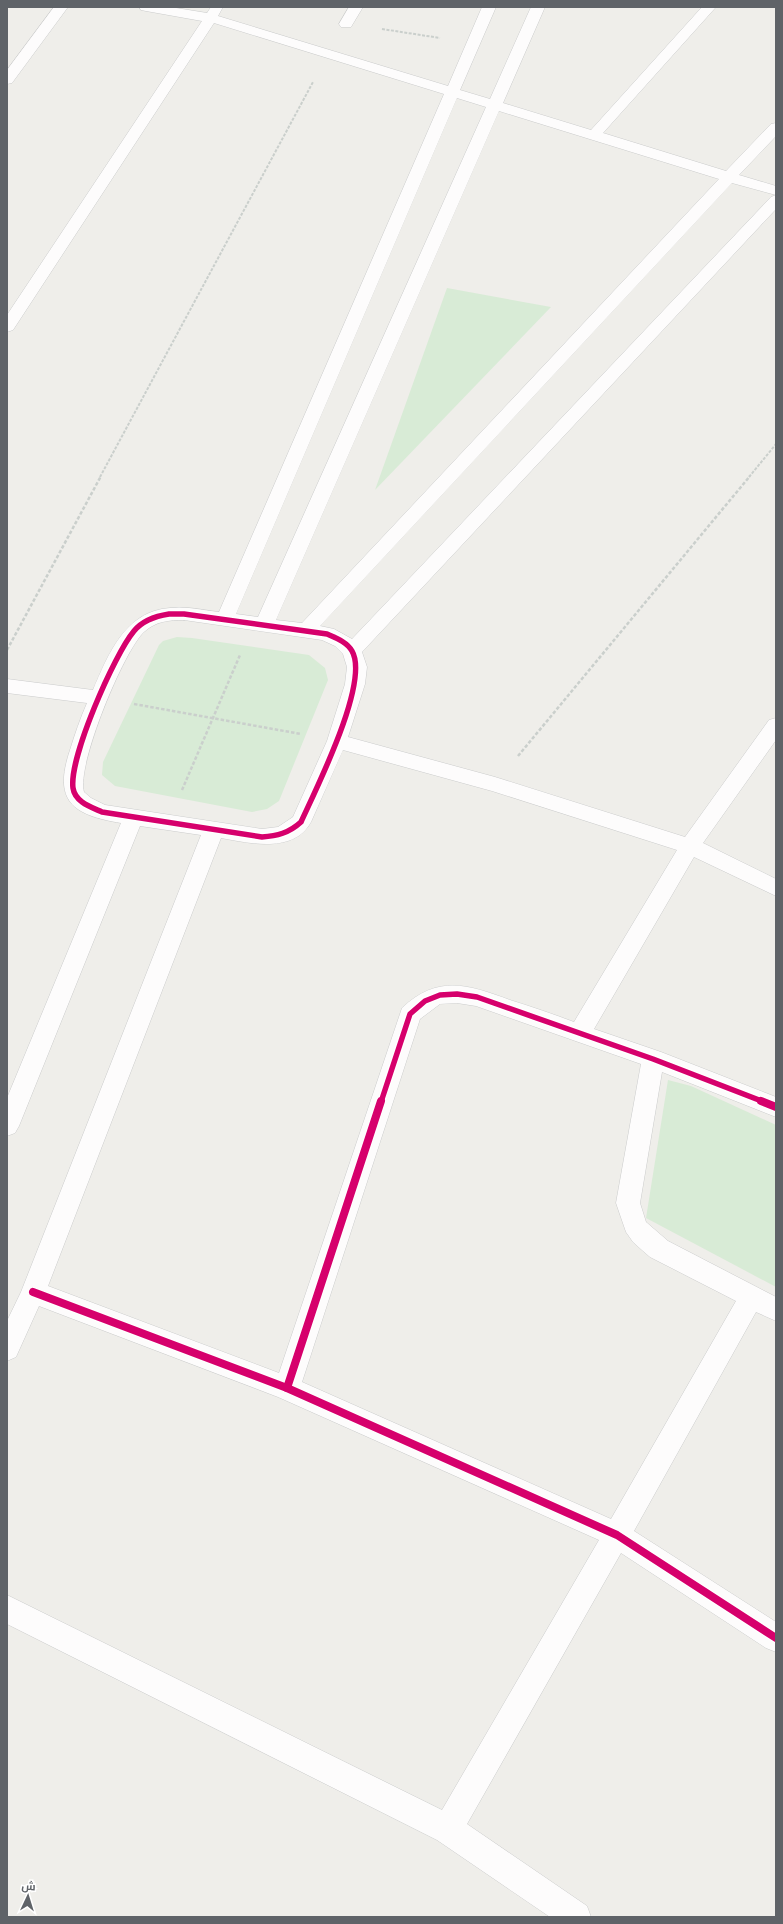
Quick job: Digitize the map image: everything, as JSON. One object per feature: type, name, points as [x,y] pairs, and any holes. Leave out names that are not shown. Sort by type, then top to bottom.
[{"type":"street","points":[[7,80],[61,7]]},
{"type":"street","points":[[146,7],[214,13],[328,55],[776,192]]},
{"type":"street","points":[[346,24],[356,7]]},
{"type":"street","points":[[225,619],[450,93],[489,7]]},
{"type":"street","points":[[259,624],[495,106],[538,7]]},
{"type":"street","points":[[593,136],[709,7]]},
{"type":"street","points":[[8,324],[214,13]]},
{"type":"street","points":[[306,630],[776,127]]},
{"type":"street","points":[[352,651],[776,200]]},
{"type":"street","points":[[169,614],[225,619],[259,624],[327,634],[342,640],[352,651],[357,667],[355,684],[337,741],[301,822],[292,830],[278,836],[262,837],[102,812],[86,806],[78,798],[73,788],[73,772],[98,698],[128,639],[134,631],[143,623],[154,617],[169,614]]},
{"type":"street","points":[[7,686],[98,698]]},
{"type":"street","points":[[580,1032],[690,846],[776,725]]},
{"type":"street","points":[[337,741],[495,784],[690,846],[776,888]]},
{"type":"street","points":[[7,1126],[134,816]]},
{"type":"street","points":[[7,1349],[33,1292],[214,829]]},
{"type":"street","points":[[287,1388],[410,1014],[422,1001],[439,994],[458,992],[580,1032],[776,1107]]},
{"type":"street","points":[[653,1059],[628,1203],[632,1221],[642,1236],[659,1249],[776,1310]]},
{"type":"street","points":[[33,1292],[287,1388],[617,1535],[776,1638]]},
{"type":"street","points":[[448,1829],[751,1298]]},
{"type":"street","points":[[7,1609],[448,1829],[576,1917]]},
{"type":"path","points":[[7,650],[328,55]]},
{"type":"path","points":[[495,784],[776,444]]},
{"type":"path","points":[[167,822],[214,718],[259,624]]},
{"type":"path","points":[[98,698],[337,741]]},
{"type":"green space","points":[[447,288],[551,307],[375,490]]},
{"type":"green space","points":[[177,637],[309,655],[325,668],[328,680],[279,801],[267,809],[252,812],[115,786],[102,775],[103,762],[159,645],[163,641]]},
{"type":"green space","points":[[668,1080],[691,1086],[776,1125],[776,1287],[646,1218]]},
{"type":"cycle path","points":[[169,614],[184,614],[327,634],[342,641],[352,651],[357,667],[355,684],[337,741],[301,822],[288,832],[262,837],[102,812],[84,803],[77,797],[73,788],[73,775],[78,756],[85,733],[116,660],[126,642],[138,627],[150,619],[169,614]]},
{"type":"cycle path","points":[[287,1388],[410,1014],[425,1001],[433,997],[449,994],[477,997],[653,1059],[776,1107]]},
{"type":"cycle path","points":[[33,1292],[287,1388],[617,1535],[776,1638]]}]
